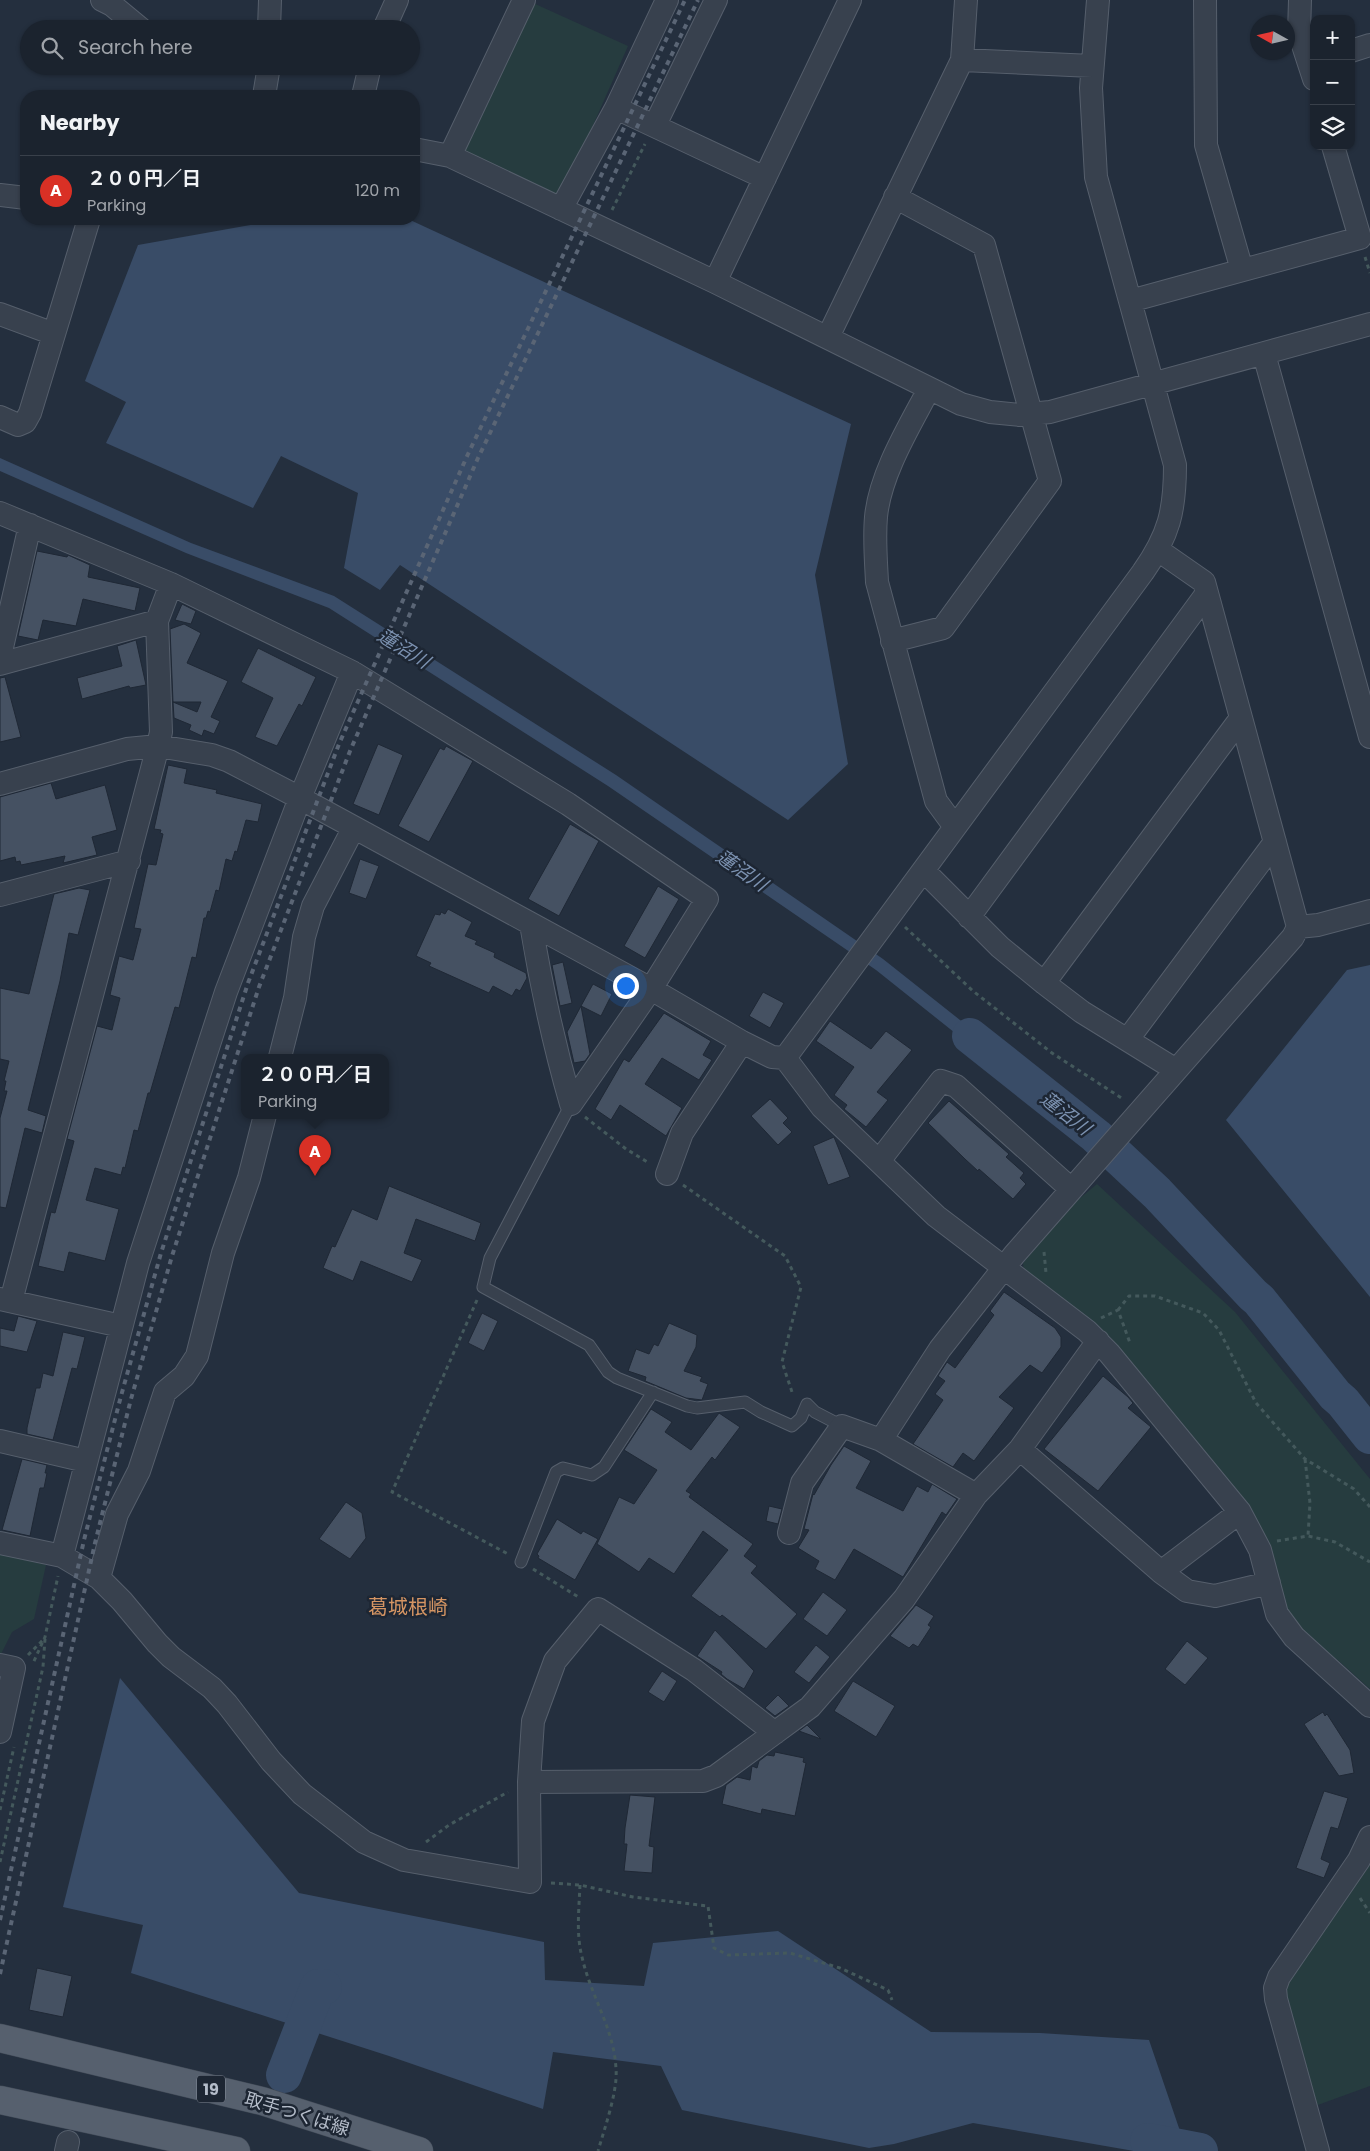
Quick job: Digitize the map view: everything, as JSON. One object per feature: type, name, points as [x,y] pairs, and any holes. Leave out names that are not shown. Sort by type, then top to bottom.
[{"type":"main road","name":"取手つくば線","points":[[0,2038],[262,2101],[419,2151]]},
{"type":"main road","points":[[0,2100],[236,2151]]},
{"type":"street","points":[[102,0],[112,5],[130,20]]},
{"type":"street","points":[[269,20],[270,0]]},
{"type":"street","points":[[388,20],[397,0]]},
{"type":"street","points":[[450,156],[524,0]]},
{"type":"street","points":[[561,209],[616,108],[667,0]]},
{"type":"street","points":[[654,125],[716,0]]},
{"type":"street","points":[[714,282],[850,0]]},
{"type":"street","points":[[828,337],[962,60],[966,0]]},
{"type":"street","points":[[785,1058],[1158,550],[1170,523],[1176,494],[1176,465],[1096,176],[1092,66],[1098,0]]},
{"type":"street","points":[[1205,0],[1206,145],[1242,270]]},
{"type":"street","points":[[1300,0],[1299,33],[1310,63]]},
{"type":"street","points":[[1355,50],[1370,45]]},
{"type":"street","points":[[962,60],[1092,66]]},
{"type":"street","points":[[265,90],[268,75]]},
{"type":"street","points":[[364,90],[368,75]]},
{"type":"street","points":[[616,108],[765,178]]},
{"type":"street","points":[[420,149],[450,156],[828,337],[929,389],[961,404],[990,412],[1031,414],[1050,412],[1370,324]]},
{"type":"street","points":[[1130,301],[1360,238],[1334,150]]},
{"type":"street","points":[[0,195],[20,197]]},
{"type":"street","points":[[892,641],[943,628],[1050,481],[984,245],[895,197]]},
{"type":"street","points":[[0,417],[18,425],[25,422],[30,413],[87,225]]},
{"type":"street","points":[[0,314],[54,334]]},
{"type":"street","points":[[1264,354],[1370,737]]},
{"type":"street","points":[[929,389],[884,482],[876,515],[874,547],[877,582],[936,802],[955,827]]},
{"type":"street","points":[[0,513],[171,584],[352,672],[568,804],[707,899],[651,989],[571,1104]]},
{"type":"street","points":[[0,656],[30,525]]},
{"type":"street","points":[[881,1440],[940,1349],[1004,1268],[1077,1182],[1293,937],[1298,927],[1204,582],[1158,550]]},
{"type":"street","points":[[121,1326],[5,1300],[129,861],[158,746],[161,732],[158,621],[171,584]]},
{"type":"street","points":[[969,917],[1207,593]]},
{"type":"street","points":[[0,664],[158,621]]},
{"type":"street","points":[[62,1556],[138,1263],[226,992],[300,798],[352,672]]},
{"type":"street","points":[[1044,983],[1241,718]]},
{"type":"street","points":[[0,784],[127,749],[158,746],[195,751],[229,761],[651,989],[742,1042],[772,1058],[785,1058]]},
{"type":"street","points":[[281,1054],[295,998],[304,937],[313,906],[353,828]]},
{"type":"street","points":[[1128,1039],[1275,842]]},
{"type":"street","points":[[0,895],[129,861]]},
{"type":"street","points":[[924,871],[1000,947],[1044,983],[1082,1012],[1176,1070]]},
{"type":"street","points":[[1298,927],[1318,925],[1370,911]]},
{"type":"street","points":[[531,924],[539,978],[553,1041],[571,1104]]},
{"type":"street","points":[[667,1174],[682,1133],[742,1042]]},
{"type":"street","points":[[785,1058],[822,1106],[936,1216],[1098,1341],[1151,1402],[1240,1512],[1260,1550],[1277,1614],[1294,1637],[1370,1706]]},
{"type":"street","points":[[880,1161],[941,1081],[956,1086],[1077,1182]]},
{"type":"street","points":[[99,1578],[117,1514],[139,1471],[165,1392],[184,1376],[197,1356],[223,1252],[249,1178],[264,1119]]},
{"type":"street","points":[[529,1782],[703,1781],[716,1776],[810,1707],[904,1599],[976,1495],[1020,1449],[1098,1341]]},
{"type":"street","points":[[789,1533],[802,1483],[842,1426],[881,1440],[976,1495]]},
{"type":"street","points":[[0,1441],[86,1461]]},
{"type":"street","points":[[1020,1449],[1161,1572],[1187,1591],[1215,1596],[1269,1583]]},
{"type":"street","points":[[1161,1572],[1240,1512]]},
{"type":"street","points":[[0,1542],[62,1556],[99,1578],[122,1601],[157,1643],[222,1699],[271,1761],[302,1794],[364,1842],[404,1860],[530,1882],[529,1782],[533,1721],[555,1661],[598,1609],[694,1670],[775,1733]]},
{"type":"street","points":[[0,1665],[14,1668],[0,1732]]},
{"type":"street","points":[[1318,2151],[1276,1999],[1275,1988],[1279,1977],[1359,1860],[1370,1837]]},
{"type":"lane","points":[[571,1104],[490,1258],[483,1287],[589,1344],[608,1372],[617,1378],[687,1406],[697,1408],[745,1402],[761,1412],[792,1426],[801,1418],[807,1404],[816,1412],[842,1426]]},
{"type":"lane","points":[[521,1562],[556,1472],[563,1468],[592,1475],[604,1467],[653,1392]]},
{"type":"path","points":[[602,230],[654,125]]},
{"type":"path","points":[[890,915],[908,928],[973,991],[1052,1053],[1116,1093],[1140,1112]]},
{"type":"path","points":[[571,1104],[626,1148],[667,1174],[785,1256],[801,1287],[782,1362],[792,1392],[807,1404]]},
{"type":"path","points":[[483,1287],[392,1492],[521,1562],[598,1609]]},
{"type":"path","points":[[1118,1310],[1129,1296],[1155,1296],[1202,1313],[1219,1330],[1256,1404],[1305,1459],[1354,1489],[1370,1507]]},
{"type":"path","points":[[1305,1459],[1310,1503],[1308,1536]]},
{"type":"path","points":[[1274,1541],[1308,1536],[1335,1542],[1370,1562]]},
{"type":"path","points":[[0,1862],[43,1667],[45,1638],[62,1556]]},
{"type":"path","points":[[32,1664],[45,1638]]},
{"type":"path","points":[[404,1860],[449,1825],[494,1798],[529,1782]]},
{"type":"path","points":[[530,1882],[580,1885],[634,1897],[708,1906],[714,1948],[728,1955],[790,1953],[840,1968],[888,1990],[892,2000]]},
{"type":"path","points":[[580,1885],[578,1929],[582,1957],[594,1996],[608,2025],[617,2072],[598,2151]]},
{"type":"path","points":[[1360,1898],[1370,1913]]},
{"type":"green space","points":[[533,3],[628,46],[564,191],[545,196],[467,157],[464,140]]},
{"type":"green space","points":[[1097,1184],[1235,1312],[1370,1479],[1370,1689],[1303,1633],[1284,1608],[1270,1551],[1024,1272],[1023,1263],[1073,1204]]},
{"type":"green space","points":[[0,1554],[46,1565],[34,1619],[12,1632],[0,1656]]},
{"type":"green space","points":[[1370,1861],[1370,2086],[1315,2106],[1285,1998],[1289,1980]]},
{"type":"water","points":[[251,225],[420,225],[851,424],[815,575],[848,764],[788,820],[400,565],[380,590],[344,568],[358,493],[281,456],[253,508],[106,443],[126,402],[85,381],[138,245]]},
{"type":"water","points":[[0,458],[191,543],[334,596],[616,775],[883,959],[1013,1062],[1004,1072],[876,970],[608,786],[329,608],[186,553],[0,471]]},
{"type":"water","points":[[1370,965],[1370,1297],[1226,1120],[1347,970]]},
{"type":"water","points":[[120,1678],[299,1893],[544,1942],[545,1980],[644,1986],[653,1943],[778,1931],[931,2032],[1040,2033],[1149,2040],[1180,2131],[1196,2151],[1134,2151],[973,2123],[894,2144],[869,2148],[682,2110],[661,2066],[553,2052],[543,2109],[389,2056],[131,1973],[143,1925],[63,1907]]},
{"type":"building","points":[[37,551],[67,557],[68,555],[90,565],[88,577],[140,588],[135,611],[83,599],[76,626],[43,620],[38,640],[18,636]]},
{"type":"building","points":[[182,604],[196,611],[191,624],[175,620]]},
{"type":"building","points":[[184,624],[201,633],[187,663],[228,681],[211,717],[220,721],[214,734],[204,730],[202,736],[189,730],[191,725],[174,718],[173,702],[170,629]],"holes":[[[173,702],[201,702],[197,712]]]},
{"type":"building","points":[[136,640],[146,685],[130,688],[129,686],[82,699],[77,678],[122,666],[117,646]]},
{"type":"building","points":[[258,648],[316,677],[302,706],[299,704],[277,746],[255,737],[273,698],[241,682]]},
{"type":"building","points":[[5,677],[21,737],[0,742],[0,678]]},
{"type":"building","points":[[378,744],[403,755],[379,815],[353,804]]},
{"type":"building","points":[[446,746],[473,761],[429,842],[398,826],[440,748],[444,750]]},
{"type":"building","points":[[168,765],[187,769],[184,783],[217,790],[216,793],[262,804],[258,822],[246,820],[237,852],[235,851],[232,861],[226,859],[219,891],[216,890],[210,912],[208,911],[206,918],[204,918],[196,958],[192,957],[179,1008],[175,1007],[138,1131],[134,1130],[125,1168],[123,1167],[121,1175],[95,1168],[86,1200],[119,1209],[105,1261],[69,1252],[64,1272],[38,1266],[51,1212],[55,1213],[74,1141],[67,1139],[97,1026],[112,1030],[120,998],[110,995],[119,956],[133,960],[141,929],[134,928],[148,864],[156,865],[163,834],[160,833],[161,830],[154,829]]},
{"type":"building","points":[[51,783],[56,799],[105,785],[117,830],[92,837],[97,855],[63,863],[65,856],[21,865],[20,861],[16,862],[15,857],[0,861],[0,797]]},
{"type":"building","points":[[570,824],[599,841],[559,916],[528,899]]},
{"type":"building","points":[[360,859],[379,866],[366,899],[349,893]]},
{"type":"building","points":[[658,886],[679,899],[645,958],[624,946]]},
{"type":"building","points":[[79,888],[90,890],[78,935],[69,933],[60,981],[28,1110],[46,1116],[42,1133],[25,1128],[6,1208],[0,1207],[0,1118],[7,1091],[4,1091],[6,1081],[4,1081],[9,1061],[0,1059],[0,988],[29,994],[54,894]]},
{"type":"building","points":[[448,909],[472,922],[465,936],[477,941],[475,944],[495,953],[494,957],[526,973],[527,978],[520,991],[516,989],[512,996],[493,986],[489,993],[429,966],[431,963],[416,956],[435,914],[440,915],[441,912],[445,914]]},
{"type":"building","points":[[563,962],[572,1003],[560,1006],[552,965]]},
{"type":"building","points":[[593,984],[612,994],[601,1016],[581,1006]]},
{"type":"building","points":[[763,992],[784,1003],[770,1028],[749,1016]]},
{"type":"building","points":[[581,1006],[590,1054],[585,1061],[574,1063],[567,1032]]},
{"type":"building","points":[[664,1013],[711,1041],[703,1055],[712,1060],[699,1080],[662,1058],[645,1084],[682,1108],[666,1136],[620,1105],[611,1120],[595,1109],[624,1059],[629,1062]]},
{"type":"building","points":[[830,1021],[871,1049],[886,1031],[912,1050],[877,1092],[888,1100],[866,1127],[844,1109],[847,1105],[834,1095],[854,1067],[816,1041]]},
{"type":"building","points":[[770,1099],[788,1118],[783,1123],[792,1132],[778,1145],[751,1116]]},
{"type":"building","points":[[949,1101],[1009,1154],[1006,1157],[1024,1173],[1020,1178],[1026,1184],[1013,1199],[979,1169],[978,1171],[928,1123]]},
{"type":"building","points":[[834,1137],[850,1177],[828,1185],[813,1146]]},
{"type":"building","points":[[389,1186],[481,1223],[475,1241],[416,1219],[404,1253],[422,1260],[412,1282],[361,1261],[353,1281],[323,1268],[332,1246],[335,1247],[352,1209],[377,1220]]},
{"type":"building","points":[[1004,1292],[1055,1328],[1061,1337],[1061,1347],[1042,1373],[1030,1365],[999,1397],[1014,1408],[974,1461],[963,1453],[953,1467],[913,1444],[943,1400],[935,1394],[945,1381],[938,1376],[947,1362],[955,1368],[994,1315],[990,1311]]},
{"type":"building","points":[[482,1313],[498,1321],[484,1351],[468,1343]]},
{"type":"building","points":[[18,1316],[37,1321],[27,1352],[0,1346],[0,1328],[14,1331]]},
{"type":"building","points":[[669,1323],[697,1335],[696,1347],[684,1371],[702,1377],[700,1381],[708,1384],[702,1400],[686,1398],[645,1381],[646,1377],[628,1371],[636,1349],[649,1354],[654,1344],[658,1346]]},
{"type":"building","points":[[63,1332],[85,1337],[77,1369],[72,1368],[53,1440],[27,1434],[27,1428],[36,1388],[40,1388],[43,1373],[53,1376]]},
{"type":"building","points":[[1103,1376],[1128,1397],[1133,1403],[1128,1408],[1151,1427],[1098,1491],[1044,1449]]},
{"type":"building","points":[[651,1409],[672,1422],[665,1432],[691,1450],[719,1413],[740,1427],[715,1460],[712,1457],[686,1491],[691,1494],[689,1497],[753,1544],[744,1556],[757,1566],[751,1573],[797,1614],[766,1649],[722,1615],[720,1617],[691,1596],[728,1550],[703,1531],[674,1574],[649,1558],[639,1572],[597,1544],[619,1497],[634,1504],[657,1470],[624,1450]]},
{"type":"building","points":[[844,1446],[871,1461],[856,1488],[903,1511],[917,1486],[928,1492],[932,1484],[957,1499],[946,1515],[942,1512],[903,1577],[854,1549],[835,1580],[815,1569],[819,1561],[798,1548],[809,1530],[804,1529],[813,1494]]},
{"type":"building","points":[[22,1459],[47,1465],[44,1488],[40,1488],[30,1536],[2,1530]]},
{"type":"building","points":[[346,1502],[362,1513],[366,1538],[350,1559],[319,1539]]},
{"type":"building","points":[[769,1506],[782,1509],[778,1524],[766,1521]]},
{"type":"building","points":[[557,1519],[581,1534],[583,1531],[598,1539],[575,1580],[538,1558],[537,1554]]},
{"type":"building","points":[[823,1592],[847,1610],[827,1636],[803,1619]]},
{"type":"building","points":[[916,1605],[934,1616],[928,1625],[931,1627],[918,1647],[913,1644],[909,1648],[890,1636]]},
{"type":"building","points":[[715,1630],[754,1671],[744,1689],[727,1679],[721,1674],[722,1672],[697,1656]]},
{"type":"building","points":[[1187,1641],[1208,1658],[1185,1685],[1165,1669]]},
{"type":"building","points":[[816,1645],[830,1657],[809,1683],[794,1672]]},
{"type":"building","points":[[662,1671],[677,1681],[664,1702],[648,1692]]},
{"type":"building","points":[[853,1681],[895,1706],[876,1737],[834,1711]]},
{"type":"building","points":[[778,1695],[789,1706],[775,1716],[765,1708]]},
{"type":"building","points":[[1323,1712],[1325,1716],[1327,1714],[1350,1750],[1354,1773],[1339,1776],[1304,1724]]},
{"type":"building","points":[[807,1725],[821,1739],[799,1731]]},
{"type":"building","points":[[775,1752],[804,1758],[803,1762],[806,1763],[795,1816],[762,1809],[761,1814],[722,1804],[726,1785],[737,1777],[750,1780],[752,1766],[757,1768],[759,1761],[767,1755],[774,1756]]},
{"type":"building","points":[[1324,1791],[1348,1798],[1338,1829],[1331,1827],[1321,1859],[1330,1863],[1324,1878],[1296,1868]]},
{"type":"building","points":[[630,1795],[655,1797],[649,1846],[654,1847],[652,1873],[624,1871],[627,1844],[624,1844],[625,1828]]},
{"type":"building","points":[[37,1968],[72,1976],[63,2017],[29,2010]]},
{"type":"waterway","name":"蓮沼川","points":[[970,1036],[1096,1136],[1157,1193],[1259,1300],[1370,1436]]},
{"type":"waterway","points":[[284,2075],[318,1987],[324,1987]]},
{"type":"waterway","points":[[1148,2141],[1200,2151]]},
{"type":"railway","points":[[0,1920],[84,1540],[121,1396],[161,1253],[248,983],[339,744],[468,454],[685,0]]},
{"type":"railway","points":[[0,1974],[95,1543],[131,1399],[172,1256],[259,987],[350,751],[478,458],[698,0]]},
{"type":"place","name":"２００円／日","points":[[315,1176]]},
{"type":"district","name":"葛城根崎","points":[[408,1607]]}]
